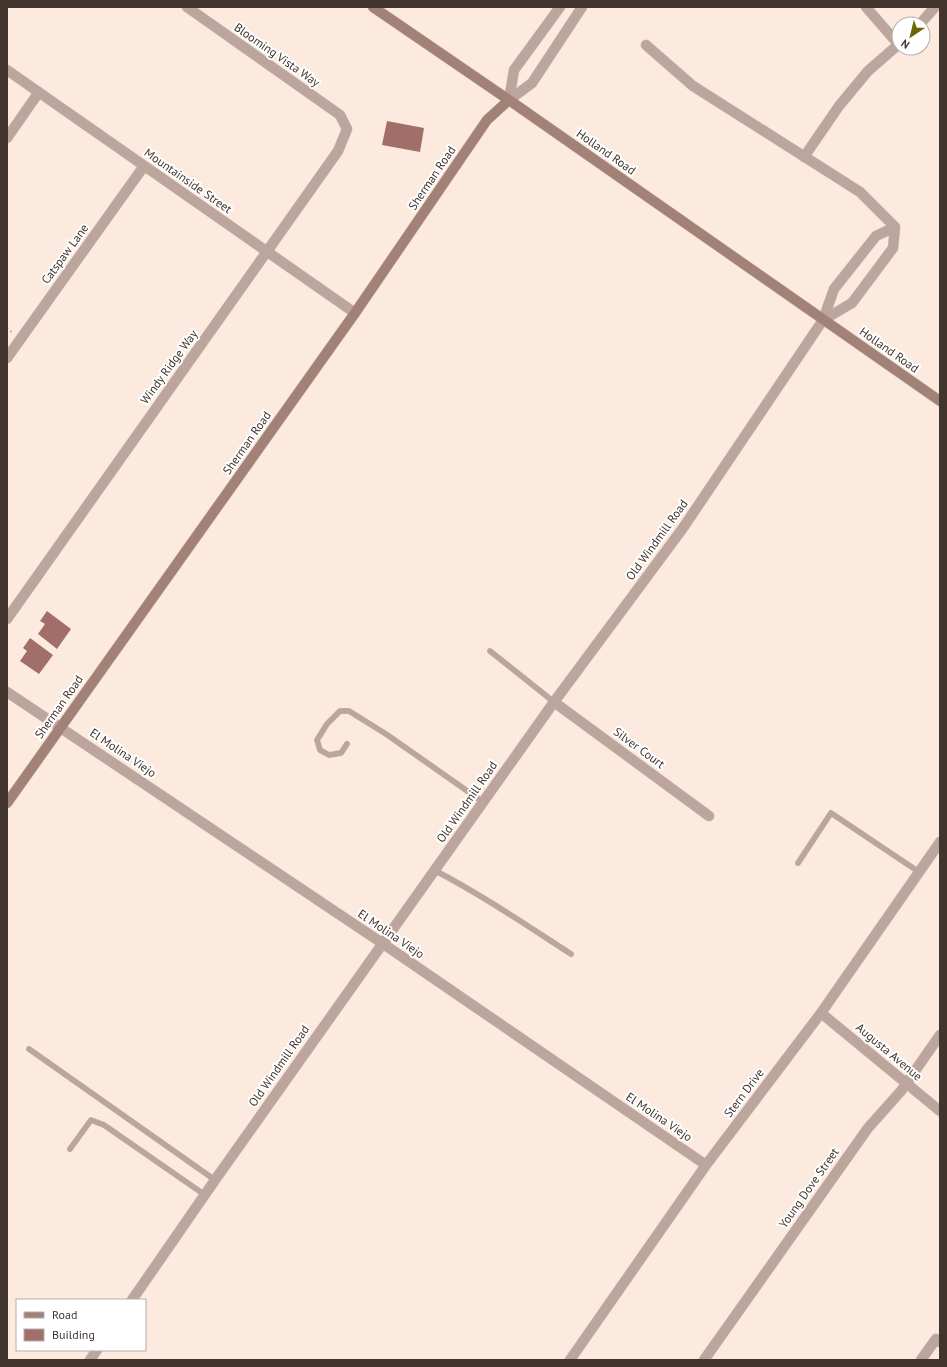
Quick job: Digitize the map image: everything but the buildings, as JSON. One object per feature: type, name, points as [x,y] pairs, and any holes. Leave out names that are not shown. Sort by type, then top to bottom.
[{"type":"street","name":"Blooming Vista Way","points":[[186,7],[340,115],[347,129]]},
{"type":"street","name":"Holland Road","points":[[373,7],[509,100],[940,401]]},
{"type":"street","points":[[509,100],[514,70],[560,7]]},
{"type":"street","name":"Sherman Road","points":[[7,803],[355,313],[487,120],[509,100],[532,83],[582,7]]},
{"type":"street","points":[[866,7],[891,35]]},
{"type":"street","points":[[927,16],[935,7]]},
{"type":"street","points":[[646,45],[693,86],[860,192],[895,227]]},
{"type":"street","points":[[804,157],[839,106],[868,71],[891,51]]},
{"type":"street","name":"Mountainside Street","points":[[7,70],[355,313]]},
{"type":"street","points":[[7,138],[39,92]]},
{"type":"street","name":"Windy Ridge Way","points":[[7,619],[338,151],[347,129]]},
{"type":"street","name":"Catspaw Lane","points":[[7,358],[144,166]]},
{"type":"street","points":[[823,320],[852,303],[893,248],[895,227]]},
{"type":"street","points":[[823,320],[834,289],[876,236],[895,227]]},
{"type":"street","name":"Old Windmill Road","points":[[133,1299],[482,802],[683,528],[823,320]]},
{"type":"street","name":"El Molina Viejo","points":[[7,692],[382,943],[706,1166]]},
{"type":"street","name":"Silver Court","points":[[554,702],[709,816]]},
{"type":"street","name":"Stern Drive","points":[[570,1360],[706,1166],[821,1013],[940,842]]},
{"type":"street","name":"Augusta Avenue","points":[[821,1013],[940,1110]]},
{"type":"street","name":"Young Dove Street","points":[[704,1360],[868,1128],[907,1084],[940,1035]]},
{"type":"street","points":[[921,1360],[938,1341]]},
{"type":"street","points":[[90,1360],[96,1351]]},
{"type":"lane","points":[[490,651],[554,702]]},
{"type":"lane","points":[[347,744],[341,753],[329,755],[320,750],[317,740],[327,724],[340,711],[349,711],[386,734],[482,802]]},
{"type":"lane","points":[[798,863],[831,812],[919,872]]},
{"type":"lane","points":[[434,870],[498,907],[571,954]]},
{"type":"lane","points":[[29,1050],[215,1180]]},
{"type":"lane","points":[[70,1149],[91,1120],[104,1125],[205,1195]]}]
